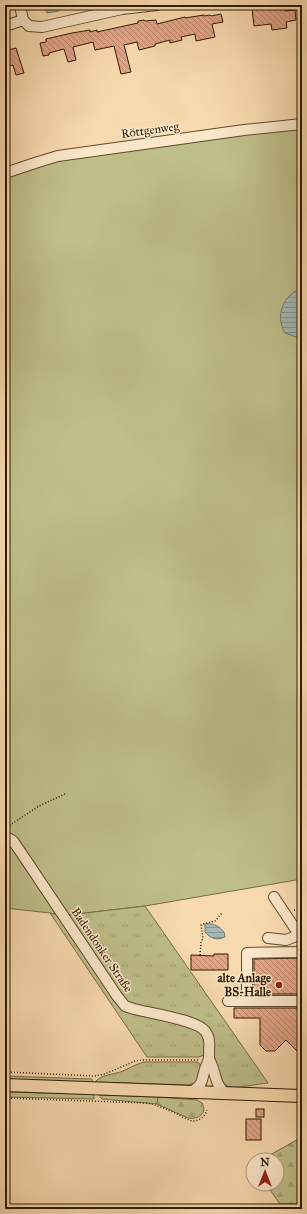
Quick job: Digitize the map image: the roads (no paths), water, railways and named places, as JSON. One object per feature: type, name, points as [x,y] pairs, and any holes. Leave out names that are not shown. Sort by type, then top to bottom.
[{"type":"main road","points":[[5,1085],[302,1096]]},
{"type":"street","points":[[20,5],[23,20],[29,26],[42,27],[122,9],[157,5]]},
{"type":"street","points":[[5,26],[23,20]]},
{"type":"street","name":"Röttgenweg","points":[[5,173],[58,156],[244,130],[302,124]]},
{"type":"street","name":"Badendonker Straße","points":[[5,836],[13,841],[117,996],[126,1006],[194,1023],[204,1030],[210,1042],[209,1059],[203,1081],[199,1087],[191,1092]]},
{"type":"street","points":[[268,938],[286,940],[301,937],[274,897]]},
{"type":"street","points":[[247,1001],[247,953],[261,950],[302,952]]},
{"type":"street","points":[[228,1001],[302,1001]]},
{"type":"street","name":"Badendonker Straße","points":[[209,1059],[214,1068],[215,1081],[225,1093]]},
{"type":"place","name":"alte Anlage BS-Halle","points":[[279,985]]}]
